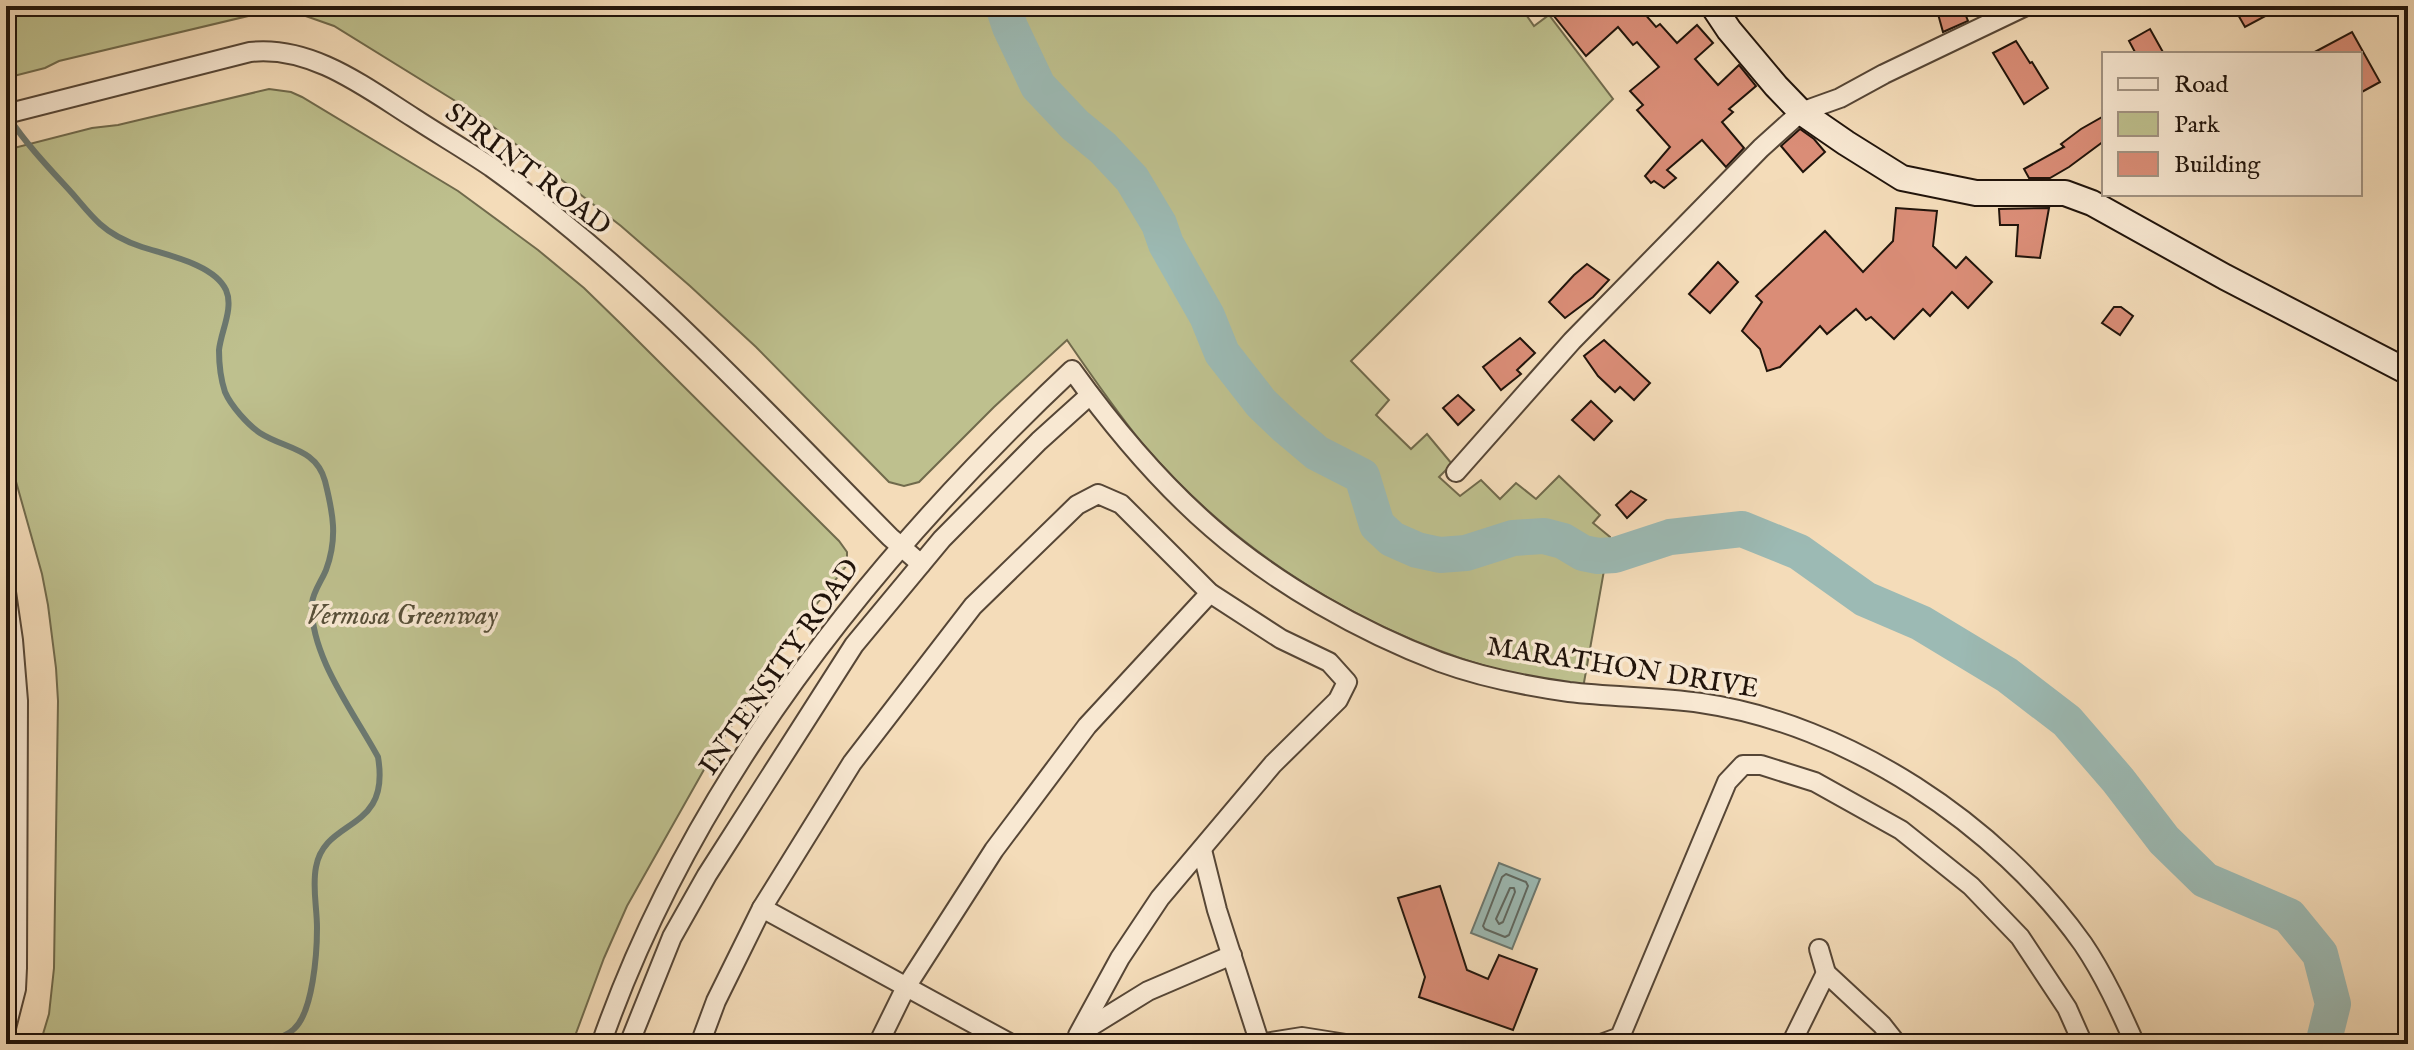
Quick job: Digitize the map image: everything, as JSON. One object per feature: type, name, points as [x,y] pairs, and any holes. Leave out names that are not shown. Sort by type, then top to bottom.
[{"type":"street","points":[[1713,6],[1766,75],[1801,112],[1902,178],[1976,193],[2065,193],[2092,203],[2225,277],[2408,372]]},
{"type":"street","points":[[1456,472],[1572,341],[1761,148],[1801,112],[1840,98],[2026,6]]},
{"type":"street","name":"SPRINT ROAD","points":[[6,114],[263,51],[301,56],[365,86],[490,167],[606,261],[698,344],[921,564]]},
{"type":"street","name":"INTENSITY ROAD","points":[[601,1044],[631,966],[658,909],[711,811],[795,682],[901,546],[972,467],[1072,370]]},
{"type":"street","name":"MARATHON DRIVE","points":[[1072,370],[1158,476],[1213,529],[1274,576],[1355,623],[1440,662],[1504,681],[1568,692],[1701,703],[1771,717],[1835,744],[1920,787],[1987,838],[2043,895],[2084,945],[2135,1044]]},
{"type":"street","name":"INTENSITY ROAD","points":[[629,1044],[672,937],[707,875],[854,645],[921,564],[990,489],[1090,395]]},
{"type":"street","points":[[700,1044],[716,1001],[762,908],[852,763],[973,606],[1077,505],[1098,494],[1121,504],[1210,593],[1281,639],[1329,662],[1347,682],[1338,700],[1273,764],[1160,898],[1120,958],[1074,1039]]},
{"type":"street","points":[[6,592],[18,701],[17,968],[14,999],[6,1028]]},
{"type":"street","points":[[878,1044],[906,987],[994,850],[1087,726],[1210,593]]},
{"type":"street","points":[[1601,1044],[1627,1040],[1727,782],[1743,765],[1761,765],[1815,782],[1901,830],[1971,886],[2020,937],[2067,1008],[2083,1044]]},
{"type":"street","points":[[1202,850],[1259,1044],[1302,1037],[1346,1044]]},
{"type":"street","points":[[762,908],[1011,1044]]},
{"type":"street","points":[[1819,949],[1826,973],[1882,1025],[1897,1044]]},
{"type":"street","points":[[1074,1039],[1148,991],[1232,955]]},
{"type":"street","points":[[1791,1044],[1826,973]]},
{"type":"green space","points":[[6,6],[1520,6],[1534,26],[1549,15],[1613,99],[1351,361],[1389,400],[1376,415],[1411,449],[1427,434],[1452,464],[1439,477],[1460,496],[1481,480],[1500,499],[1516,483],[1536,499],[1559,476],[1600,515],[1593,523],[1610,537],[1583,688],[1490,667],[1415,641],[1328,598],[1287,572],[1247,543],[1175,479],[1132,431],[1067,340],[919,482],[904,486],[889,482],[756,347],[621,226],[478,115],[334,26],[300,14],[265,12],[59,61],[6,78]]},
{"type":"green space","name":"Vermosa Greenway","points":[[269,89],[302,97],[458,191],[538,250],[622,325],[847,552],[847,565],[784,646],[710,759],[627,906],[572,1044],[40,1044],[49,1014],[54,968],[58,701],[42,574],[6,446],[6,150]]},
{"type":"water","points":[[1499,863],[1540,879],[1512,949],[1471,933]]},
{"type":"building","points":[[1546,6],[1638,6],[1656,27],[1660,24],[1677,43],[1697,25],[1713,43],[1695,59],[1718,85],[1739,65],[1756,86],[1729,109],[1733,112],[1722,122],[1744,148],[1726,167],[1702,140],[1667,170],[1676,178],[1664,188],[1654,181],[1651,183],[1645,176],[1670,147],[1637,110],[1643,105],[1630,91],[1659,67],[1637,42],[1633,45],[1618,27],[1586,56]]},
{"type":"building","points":[[1962,6],[1968,21],[1943,32],[1938,14]]},
{"type":"building","points":[[2233,6],[2284,6],[2245,27]]},
{"type":"building","points":[[2150,29],[2163,52],[2135,52],[2129,41]]},
{"type":"building","points":[[2352,32],[2380,82],[2362,92],[2362,52],[2315,52]]},
{"type":"building","points":[[2016,41],[2048,88],[2024,104],[1993,53]]},
{"type":"building","points":[[2102,117],[2102,142],[2050,178],[2029,178],[2024,169],[2064,147],[2061,144]]},
{"type":"building","points":[[1800,129],[1825,152],[1803,172],[1781,146]]},
{"type":"building","points":[[1896,208],[1937,211],[1933,246],[1956,268],[1966,257],[1992,282],[1968,308],[1952,292],[1930,316],[1923,309],[1894,339],[1871,317],[1866,320],[1856,309],[1827,334],[1820,326],[1780,367],[1767,371],[1760,349],[1742,331],[1762,302],[1756,296],[1825,231],[1863,272],[1893,241]]},
{"type":"building","points":[[2049,208],[2040,258],[2016,256],[2018,225],[2000,225],[1999,209]]},
{"type":"building","points":[[1718,262],[1738,282],[1710,313],[1689,294]]},
{"type":"building","points":[[1587,264],[1609,280],[1593,297],[1565,318],[1549,302]]},
{"type":"building","points":[[2114,307],[2121,307],[2133,316],[2120,335],[2102,323]]},
{"type":"building","points":[[1520,338],[1535,353],[1517,370],[1521,374],[1501,390],[1483,367]]},
{"type":"building","points":[[1604,340],[1650,383],[1634,400],[1620,387],[1615,392],[1598,376],[1584,356]]},
{"type":"building","points":[[1458,395],[1474,410],[1458,425],[1443,408]]},
{"type":"building","points":[[1591,401],[1612,421],[1594,440],[1572,420]]},
{"type":"building","points":[[1631,491],[1646,500],[1627,518],[1616,505]]},
{"type":"building","points":[[1440,886],[1467,970],[1488,979],[1499,955],[1537,969],[1513,1030],[1419,997],[1425,977],[1398,898]]},
{"type":"waterway","points":[[1003,6],[1038,86],[1132,179],[1207,316],[1222,353],[1261,403],[1285,426],[1317,453],[1362,476],[1377,525],[1392,539],[1417,550],[1440,555],[1466,553],[1513,538],[1544,536],[1598,556],[1615,555],[1670,537],[1742,529],[1799,552],[1865,599],[1921,623],[2007,675],[2067,721],[2164,840],[2205,880],[2289,916],[2320,954],[2333,1004],[2325,1036],[2328,1044]]},
{"type":"waterway","points":[[9,118],[38,156],[104,228],[131,243],[200,267],[220,281],[229,304],[219,350],[225,392],[240,415],[255,430],[307,456],[321,470],[325,481],[333,536],[330,558],[312,603],[313,623],[335,683],[378,757],[379,781],[375,799],[366,812],[331,839],[316,867],[316,952],[306,1010],[291,1032],[261,1044]]}]
